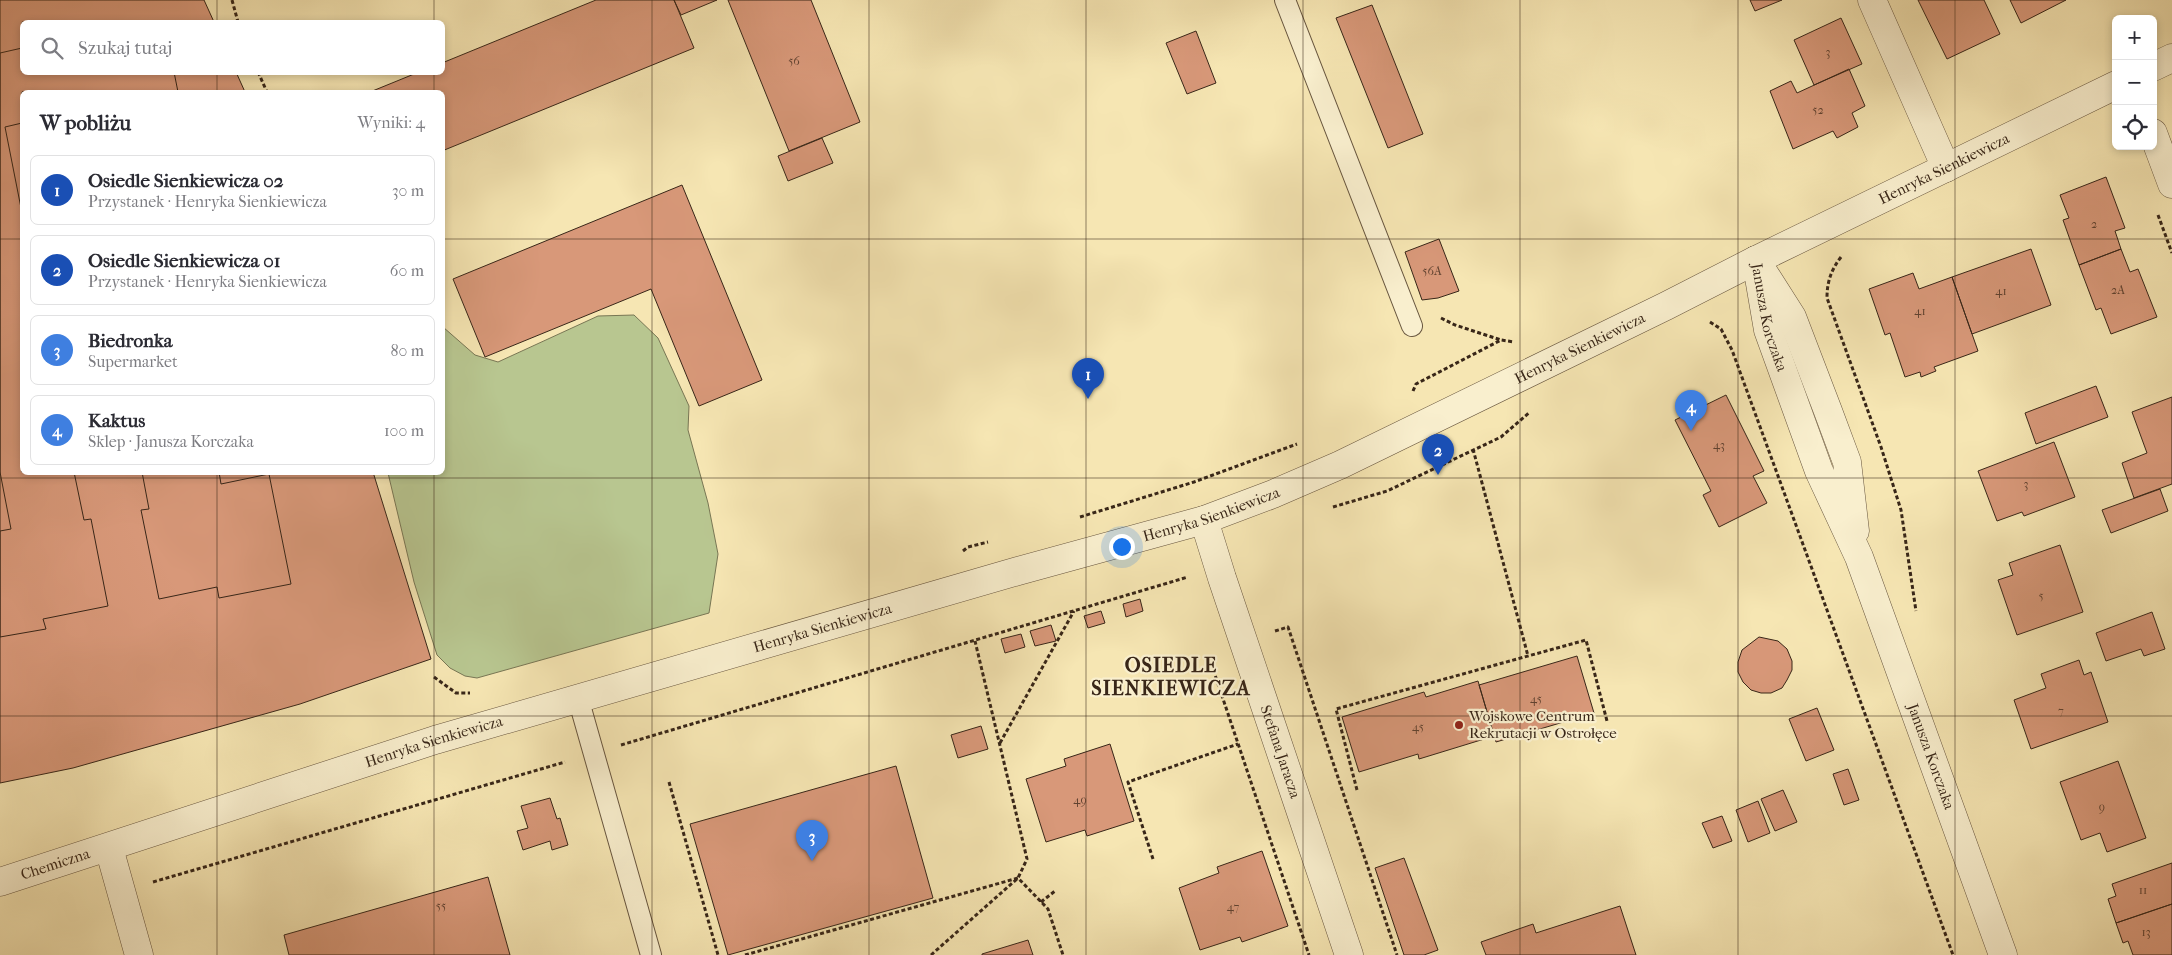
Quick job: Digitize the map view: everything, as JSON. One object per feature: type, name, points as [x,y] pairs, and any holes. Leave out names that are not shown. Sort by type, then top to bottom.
[{"type":"street","points":[[1872,0],[1946,168]]},
{"type":"street","points":[[2157,65],[2172,58]]},
{"type":"street","name":"Henryka Sienkiewicza","points":[[109,848],[435,740],[1018,571],[1204,520],[1273,494],[1340,465],[2112,87]]},
{"type":"street","points":[[2157,144],[2172,184]]},
{"type":"street","name":"Janusza Korczaka","points":[[1756,260],[1768,330],[1819,471],[1859,557],[2003,955]]},
{"type":"street","name":"Stefana Jaracza","points":[[1204,520],[1349,955]]},
{"type":"street","points":[[109,848],[139,955]]},
{"type":"street","name":"Chemiczna","points":[[0,882],[109,848]]},
{"type":"lane","points":[[1285,0],[1412,326]]},
{"type":"lane","points":[[578,698],[651,955]]},
{"type":"path","points":[[232,0],[237,20]]},
{"type":"path","points":[[259,75],[266,90]]},
{"type":"path","points":[[1828,298],[1884,455],[1901,510],[1917,615]]},
{"type":"path","points":[[1707,320],[1721,329],[1732,350],[1953,955]]},
{"type":"path","points":[[1408,398],[1416,384],[1501,340],[1522,340]]},
{"type":"path","points":[[1331,508],[1386,491],[1501,437],[1538,405]]},
{"type":"path","points":[[1074,519],[1194,482],[1304,442]]},
{"type":"path","points":[[1473,449],[1528,656]]},
{"type":"path","points":[[958,554],[968,548],[992,541]]},
{"type":"path","points":[[121,891],[1188,577],[1190,583]]},
{"type":"path","points":[[1000,743],[1074,611]]},
{"type":"path","points":[[1272,632],[1288,627],[1397,955]]},
{"type":"path","points":[[931,955],[1018,878],[1027,859],[975,640]]},
{"type":"path","points":[[1357,790],[1336,709],[1586,640],[1607,721]]},
{"type":"path","points":[[1209,648],[1214,672],[1309,955]]},
{"type":"path","points":[[434,677],[456,693],[474,693]]},
{"type":"path","points":[[1153,859],[1128,782],[1238,744]]},
{"type":"path","points":[[669,782],[718,955]]},
{"type":"path","points":[[1018,878],[1048,909],[1063,955]]},
{"type":"path","points":[[745,955],[1018,878]]},
{"type":"path","points":[[1041,902],[1055,891]]},
{"type":"green space","points":[[634,315],[658,338],[689,406],[688,430],[708,503],[718,554],[709,613],[477,678],[465,676],[450,668],[437,655],[414,582],[388,475],[445,475],[445,329],[475,355],[498,362],[598,316]]},
{"type":"building","points":[[0,0],[204,0],[213,20],[20,20],[20,75],[237,75],[244,90],[20,90],[20,475],[374,475],[431,659],[300,704],[73,768],[0,783]]},
{"type":"building","points":[[596,0],[674,0],[694,48],[445,150],[445,90],[375,90],[412,75],[445,75],[445,62]]},
{"type":"building","points":[[674,0],[717,0],[681,15]]},
{"type":"building","points":[[728,0],[811,0],[860,122],[789,151]]},
{"type":"building","points":[[1750,0],[1782,0],[1755,11]]},
{"type":"building","points":[[1918,0],[1984,0],[2000,34],[1947,59]]},
{"type":"building","points":[[2010,0],[2066,0],[2021,23]]},
{"type":"building","points":[[1372,5],[1423,134],[1388,148],[1336,18]]},
{"type":"building","points":[[1841,18],[1862,64],[1814,85],[1794,40]]},
{"type":"building","points":[[1196,31],[1216,83],[1187,94],[1166,43]]},
{"type":"building","points":[[20,48],[20,75],[175,75],[178,90],[20,90],[20,123],[5,127],[20,203],[20,475],[75,475],[84,520],[91,519],[108,606],[43,619],[46,629],[0,637],[0,531],[11,529],[0,472],[0,53]]},
{"type":"building","points":[[1849,69],[1865,106],[1852,113],[1858,127],[1837,138],[1833,131],[1793,149],[1770,91],[1791,81],[1797,93]]},
{"type":"building","points":[[822,138],[833,163],[788,181],[778,156]]},
{"type":"building","points":[[2106,177],[2125,228],[2115,231],[2121,249],[2079,265],[2063,220],[2069,218],[2060,195]]},
{"type":"building","points":[[682,185],[762,380],[699,406],[651,289],[485,357],[453,279]]},
{"type":"building","points":[[1439,239],[1459,291],[1438,298],[1422,300],[1405,252]]},
{"type":"building","points":[[2031,249],[2051,305],[1972,334],[1952,277]]},
{"type":"building","points":[[2121,249],[2130,272],[2138,269],[2157,317],[2111,334],[2101,308],[2096,310],[2079,265]]},
{"type":"building","points":[[1913,273],[1919,289],[1952,277],[1978,351],[1934,367],[1936,371],[1921,377],[1920,372],[1905,377],[1890,333],[1885,335],[1869,289]]},
{"type":"building","points":[[2096,386],[2108,417],[2036,444],[2025,413]]},
{"type":"building","points":[[1726,395],[1764,471],[1753,476],[1767,503],[1719,527],[1703,495],[1711,491],[1675,420]]},
{"type":"building","points":[[2172,397],[2172,484],[2134,498],[2122,463],[2147,453],[2132,412]]},
{"type":"building","points":[[2054,442],[2075,497],[2024,516],[2022,512],[1997,521],[1978,471]]},
{"type":"building","points":[[143,475],[220,475],[221,484],[269,475],[291,584],[219,598],[217,587],[159,599],[141,510],[149,509]]},
{"type":"building","points":[[2160,489],[2168,511],[2111,533],[2102,510]]},
{"type":"building","points":[[2060,545],[2083,612],[2017,635],[1998,580],[2013,575],[2009,563]]},
{"type":"building","points":[[1140,599],[1143,611],[1126,617],[1123,604]]},
{"type":"building","points":[[1101,611],[1105,623],[1088,628],[1084,616]]},
{"type":"building","points":[[2152,612],[2165,649],[2144,656],[2141,649],[2106,661],[2096,633]]},
{"type":"building","points":[[1051,625],[1056,641],[1035,646],[1030,631]]},
{"type":"building","points":[[1021,634],[1025,647],[1005,653],[1001,639]]},
{"type":"building","points":[[1759,637],[1778,641],[1787,649],[1792,661],[1792,670],[1782,688],[1771,693],[1751,690],[1743,682],[1738,672],[1738,662],[1742,650]]},
{"type":"building","points":[[1577,656],[1594,713],[1496,742],[1479,685]]},
{"type":"building","points":[[2079,660],[2084,675],[2091,672],[2108,722],[2031,749],[2014,700],[2046,688],[2041,674]]},
{"type":"building","points":[[1478,681],[1494,736],[1419,759],[1418,754],[1359,772],[1342,717],[1424,692],[1426,697]]},
{"type":"building","points":[[1817,708],[1834,750],[1806,761],[1789,719]]},
{"type":"building","points":[[981,726],[988,749],[958,758],[951,735]]},
{"type":"building","points":[[1110,744],[1134,821],[1087,836],[1085,830],[1046,842],[1026,779],[1066,766],[1064,759]]},
{"type":"building","points":[[2118,761],[2146,838],[2107,852],[2100,833],[2081,840],[2060,782]]},
{"type":"building","points":[[896,766],[933,898],[728,955],[690,824]]},
{"type":"building","points":[[1848,769],[1859,800],[1844,805],[1833,774]]},
{"type":"building","points":[[1783,790],[1797,822],[1775,831],[1761,799]]},
{"type":"building","points":[[550,798],[557,819],[560,818],[568,845],[552,850],[550,841],[523,850],[517,831],[528,828],[521,806]]},
{"type":"building","points":[[1758,801],[1770,833],[1748,842],[1736,810]]},
{"type":"building","points":[[1722,816],[1732,841],[1713,848],[1702,823]]},
{"type":"building","points":[[1262,851],[1288,926],[1242,942],[1240,937],[1200,950],[1179,888],[1219,873],[1217,867]]},
{"type":"building","points":[[1404,858],[1438,950],[1424,955],[1404,955],[1375,868]]},
{"type":"building","points":[[2172,863],[2172,904],[2116,923],[2108,899],[2116,896],[2112,884]]},
{"type":"building","points":[[488,877],[510,955],[289,955],[284,935]]},
{"type":"building","points":[[2172,904],[2172,955],[2133,955],[2128,941],[2123,943],[2116,923]]},
{"type":"building","points":[[1620,906],[1636,955],[1486,955],[1481,942],[1533,924],[1536,933]]},
{"type":"building","points":[[1028,940],[1033,955],[982,955],[982,954]]},
{"type":"place","name":"Osiedle Sienkiewicza 02","points":[[1088,399]]},
{"type":"place","name":"Kaktus","points":[[1691,431]]},
{"type":"place","name":"Osiedle Sienkiewicza 01","points":[[1438,475]]},
{"type":"place","name":"Wojskowe Centrum Rekrutacji w Ostrołęce","points":[[1459,725]]},
{"type":"place","name":"Biedronka","points":[[812,861]]},
{"type":"district","name":"OSIEDLE SIENKIEWICZA","points":[[1171,676]]}]
